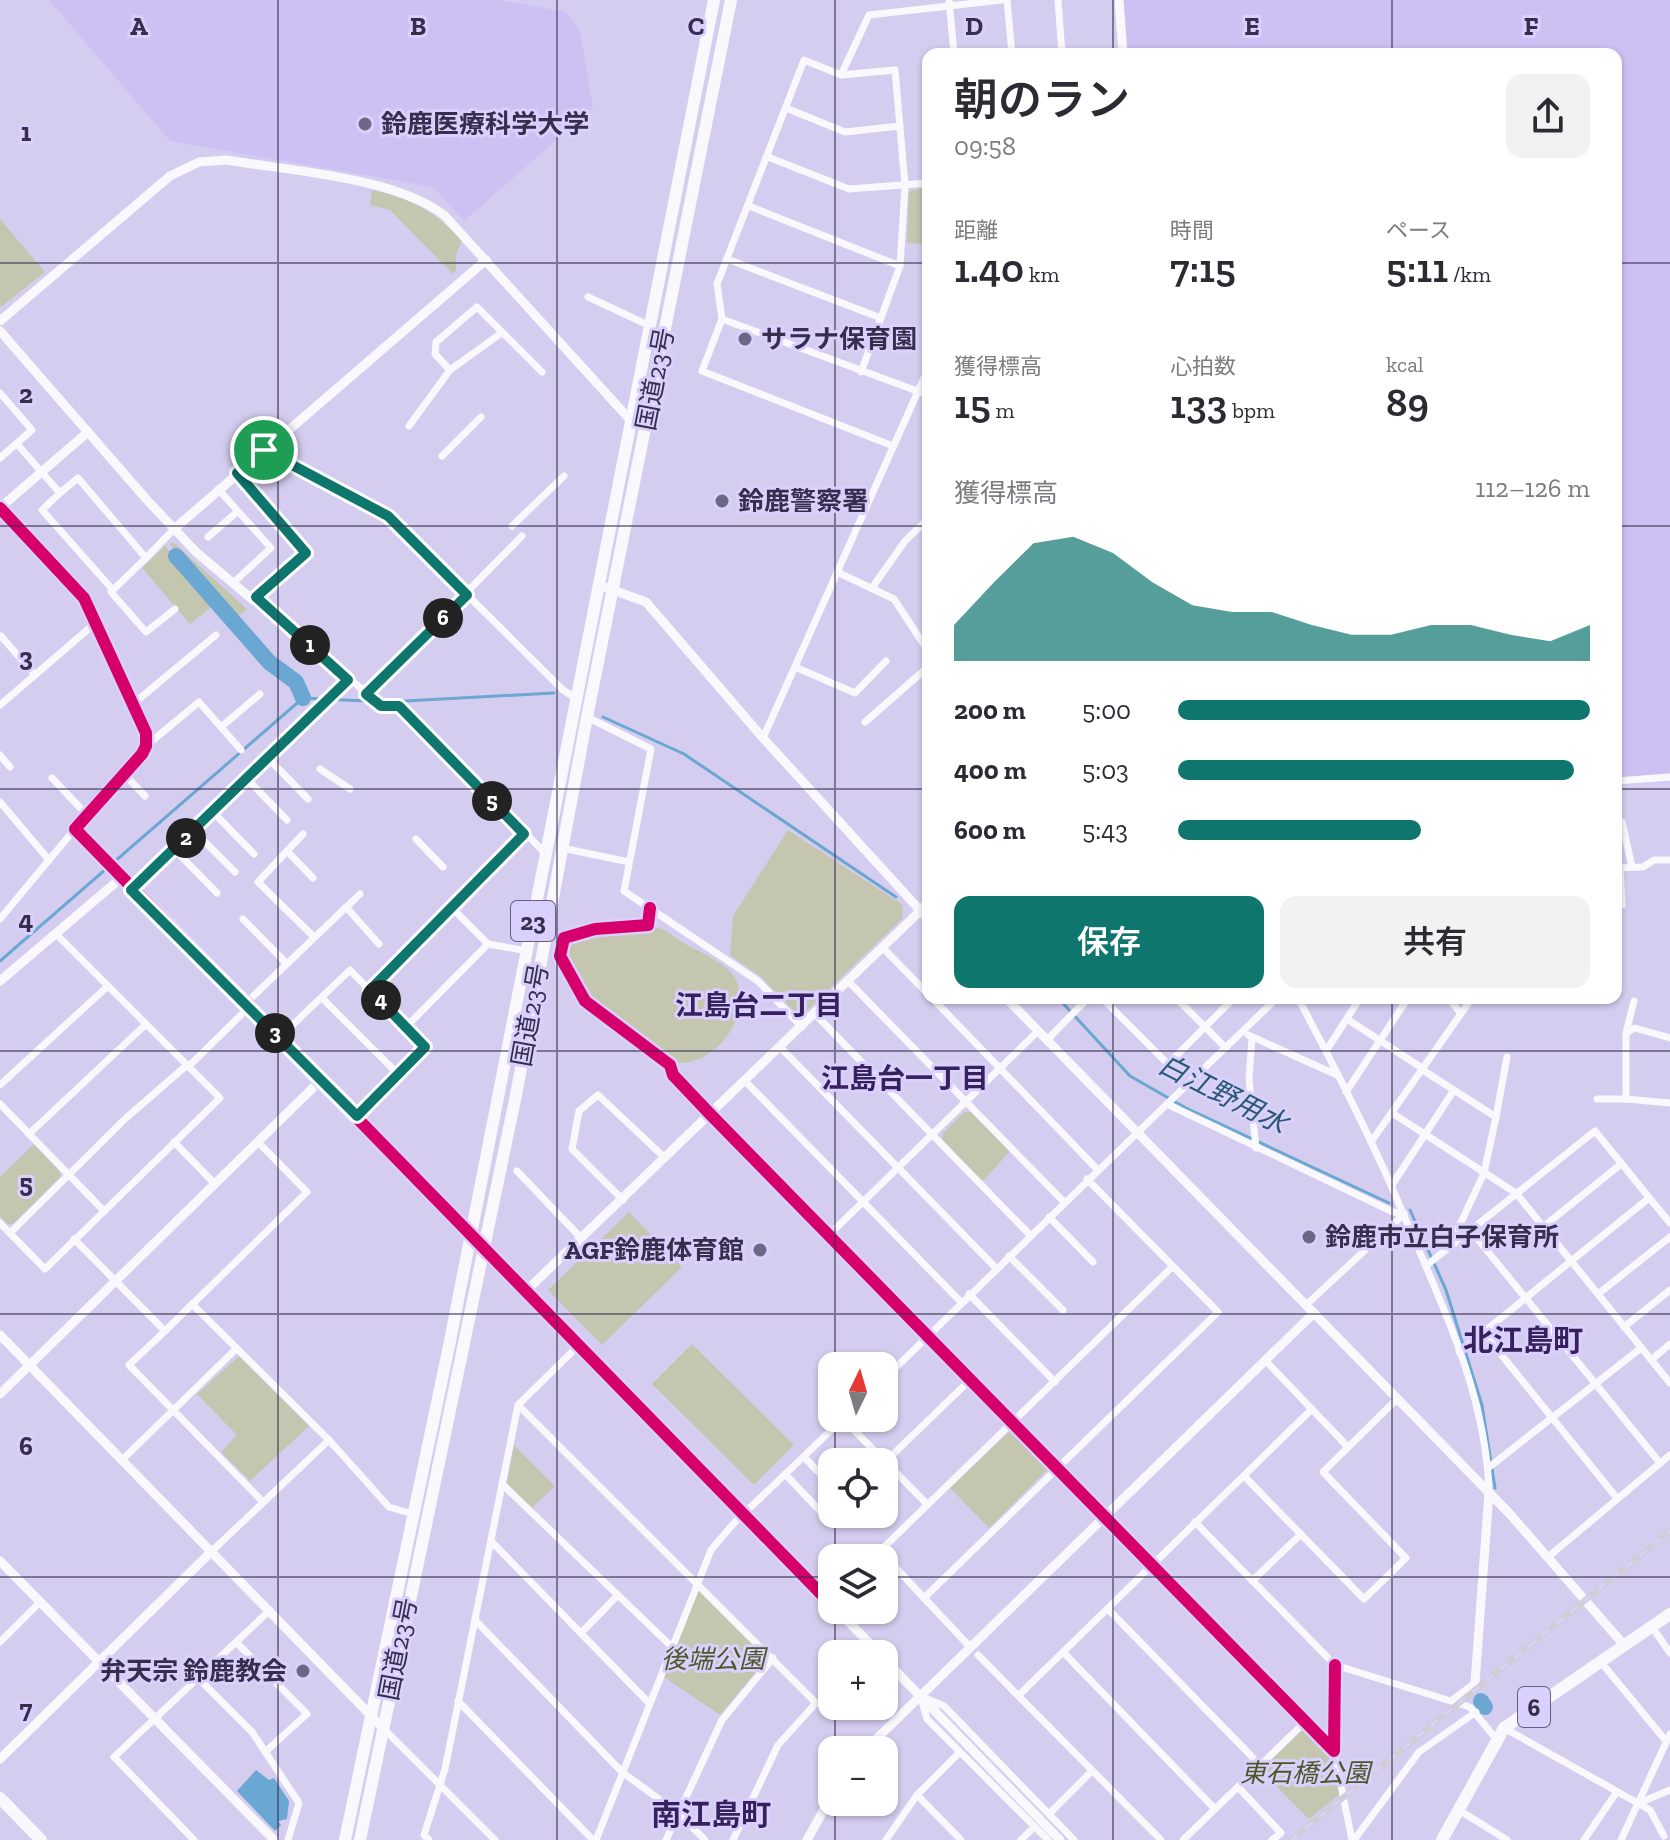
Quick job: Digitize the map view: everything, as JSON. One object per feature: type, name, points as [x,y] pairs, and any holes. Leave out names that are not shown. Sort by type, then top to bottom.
[{"type":"main road","name":"国道23号","points":[[345,1840],[528,951],[714,0]]},
{"type":"main road","name":"国道23号","points":[[360,1840],[516,1095],[587,717],[731,0]]},
{"type":"main road","name":"6","points":[[1442,1840],[1504,1728],[1670,1614]]},
{"type":"main road","points":[[0,1798],[41,1840]]},
{"type":"street","points":[[841,75],[869,15],[950,3],[1005,0],[1011,48]]},
{"type":"street","points":[[1058,0],[1062,48]]},
{"type":"street","points":[[1119,0],[1123,48]]},
{"type":"street","points":[[950,3],[954,48]]},
{"type":"street","points":[[861,372],[900,266],[905,185],[895,70],[841,75],[804,60],[717,284],[722,319],[702,371],[893,446]]},
{"type":"street","points":[[786,108],[845,132],[900,126]]},
{"type":"street","points":[[768,157],[849,189],[922,184]]},
{"type":"street","points":[[0,321],[170,176],[207,161],[227,160],[406,192],[445,216],[631,423],[646,425]]},
{"type":"street","points":[[749,206],[900,266]]},
{"type":"street","points":[[727,259],[881,318]]},
{"type":"street","points":[[110,592],[218,489],[486,260]]},
{"type":"street","points":[[588,297],[644,323]]},
{"type":"street","points":[[450,370],[435,354],[436,342],[477,307],[500,334],[542,372]]},
{"type":"street","points":[[722,319],[922,394]]},
{"type":"street","points":[[0,331],[174,529],[368,696],[381,706],[399,706],[545,853]]},
{"type":"street","points":[[409,426],[450,370],[500,334]]},
{"type":"street","points":[[763,738],[922,382]]},
{"type":"street","points":[[0,393],[32,430],[0,458]]},
{"type":"street","points":[[442,456],[481,417]]},
{"type":"street","points":[[88,432],[1,507],[84,598],[93,625],[146,733],[146,746]]},
{"type":"street","points":[[17,444],[60,493]]},
{"type":"street","points":[[264,450],[388,516],[563,690],[577,699]]},
{"type":"street","points":[[237,473],[306,553],[255,598]]},
{"type":"street","points":[[512,526],[564,476]]},
{"type":"street","points":[[146,558],[78,478],[42,510],[146,632],[175,609]]},
{"type":"street","points":[[218,489],[271,548],[234,582]]},
{"type":"street","points":[[208,537],[237,512]]},
{"type":"street","points":[[872,588],[905,541],[922,525]]},
{"type":"street","points":[[368,696],[522,536]]},
{"type":"street","points":[[837,572],[894,599],[922,642]]},
{"type":"street","points":[[599,585],[646,602],[763,738],[922,913]]},
{"type":"street","points":[[0,705],[93,625]]},
{"type":"street","points":[[133,704],[216,635]]},
{"type":"street","points":[[1,636],[35,675]]},
{"type":"street","points":[[795,667],[855,693],[886,661]]},
{"type":"street","points":[[865,722],[922,672]]},
{"type":"street","points":[[131,890],[348,680]]},
{"type":"street","points":[[221,727],[260,694]]},
{"type":"street","points":[[0,918],[146,746],[199,702],[241,750]]},
{"type":"street","points":[[587,717],[651,749],[624,891],[758,981],[802,1027]]},
{"type":"street","points":[[0,755],[10,767]]},
{"type":"street","points":[[268,758],[308,799]]},
{"type":"street","points":[[320,769],[350,789]]},
{"type":"street","points":[[124,774],[145,796]]},
{"type":"street","points":[[1622,781],[1670,777]]},
{"type":"street","points":[[52,778],[87,815]]},
{"type":"street","points":[[247,779],[287,820]]},
{"type":"street","points":[[0,802],[49,860]]},
{"type":"street","points":[[213,812],[254,854]]},
{"type":"street","points":[[1622,822],[1632,867]]},
{"type":"street","points":[[75,829],[131,890],[357,1116],[818,1591]]},
{"type":"street","points":[[194,831],[235,872]]},
{"type":"street","points":[[303,834],[258,882],[314,937]]},
{"type":"street","points":[[370,990],[524,834]]},
{"type":"street","points":[[416,839],[443,867]]},
{"type":"street","points":[[562,848],[629,862]]},
{"type":"street","points":[[174,849],[217,893]]},
{"type":"street","points":[[287,851],[313,878]]},
{"type":"street","points":[[1622,868],[1643,867],[1654,860],[1670,860]]},
{"type":"street","points":[[0,981],[119,876]]},
{"type":"street","points":[[10,1233],[187,1066],[286,963],[360,894]]},
{"type":"street","points":[[346,907],[379,944]]},
{"type":"street","points":[[452,908],[488,944],[528,951]]},
{"type":"street","points":[[650,908],[648,925],[595,929],[564,938],[560,956],[585,1001],[670,1065],[673,1075],[711,1115],[1334,1751]]},
{"type":"street","points":[[526,1291],[848,981],[922,917]]},
{"type":"street","points":[[243,919],[286,963]]},
{"type":"street","points":[[0,1223],[45,1269],[220,1098],[56,934]]},
{"type":"street","points":[[406,1027],[488,944]]},
{"type":"street","points":[[883,948],[922,988]]},
{"type":"street","points":[[279,1038],[350,970],[425,1047],[357,1116]]},
{"type":"street","points":[[848,981],[1064,1202]]},
{"type":"street","points":[[0,1085],[108,986]]},
{"type":"street","points":[[322,998],[398,1074]]},
{"type":"street","points":[[1626,1099],[1626,1033],[1634,1001]]},
{"type":"street","points":[[938,1004],[1097,1169]]},
{"type":"street","points":[[1012,1004],[1489,1492],[1624,1645]]},
{"type":"street","points":[[1047,1040],[1082,1004]]},
{"type":"street","points":[[1108,1004],[1168,1064],[1228,1004]]},
{"type":"street","points":[[1182,1004],[1226,1048]]},
{"type":"street","points":[[898,1365],[1271,1004]]},
{"type":"street","points":[[1301,1004],[1404,1214],[1431,1262],[1479,1407],[1492,1466],[1475,1683],[1452,1700]]},
{"type":"street","points":[[1326,1051],[1356,1004]]},
{"type":"street","points":[[1346,1092],[1404,1004]]},
{"type":"street","points":[[1452,1004],[1460,1013]]},
{"type":"street","points":[[1371,1142],[1467,1004]]},
{"type":"street","points":[[815,1014],[1030,1235]]},
{"type":"street","points":[[1347,1019],[1496,1117]]},
{"type":"street","points":[[29,1134],[145,1025]]},
{"type":"street","points":[[1626,1033],[1635,1028],[1670,1038]]},
{"type":"street","points":[[829,1235],[1038,1031]]},
{"type":"street","points":[[1242,1032],[1337,1075]]},
{"type":"street","points":[[1252,1037],[1249,1079],[1257,1144]]},
{"type":"street","points":[[781,1048],[996,1268]]},
{"type":"street","points":[[1449,1248],[1484,1173],[1507,1057]]},
{"type":"street","points":[[0,1394],[321,1080]]},
{"type":"street","points":[[746,1082],[961,1302]]},
{"type":"street","points":[[1392,1185],[1454,1090]]},
{"type":"street","points":[[623,1200],[572,1149],[579,1111],[598,1095],[665,1158]]},
{"type":"street","points":[[1597,1099],[1670,1103]]},
{"type":"street","points":[[1171,1101],[1404,1214]]},
{"type":"street","points":[[0,1104],[104,1211]]},
{"type":"street","points":[[1392,1113],[1516,1193],[1670,1383]]},
{"type":"street","points":[[1431,1262],[1595,1131],[1670,1223]]},
{"type":"street","points":[[174,1142],[214,1183]]},
{"type":"street","points":[[258,1142],[307,1192],[129,1365],[263,1502]]},
{"type":"street","points":[[1543,1227],[1621,1164]]},
{"type":"street","points":[[517,1171],[581,1238]]},
{"type":"street","points":[[924,1598],[1218,1312],[1087,1179]]},
{"type":"street","points":[[1459,1352],[1649,1198]]},
{"type":"street","points":[[1306,1305],[1404,1214]]},
{"type":"street","points":[[1049,1217],[1093,1262]]},
{"type":"street","points":[[1471,1231],[1660,1463]]},
{"type":"street","points":[[1598,1294],[1670,1237]]},
{"type":"street","points":[[74,1239],[165,1331]]},
{"type":"street","points":[[1009,1256],[1063,1310]]},
{"type":"street","points":[[970,1647],[880,1551],[1172,1267]]},
{"type":"street","points":[[1624,1327],[1670,1290]]},
{"type":"street","points":[[969,1294],[1055,1382]]},
{"type":"street","points":[[192,1304],[329,1440],[389,1507],[413,1514]]},
{"type":"street","points":[[879,1736],[1314,1313]]},
{"type":"street","points":[[1483,1332],[1616,1497]]},
{"type":"street","points":[[0,1335],[495,1840]]},
{"type":"street","points":[[1651,1360],[1670,1344]]},
{"type":"street","points":[[429,1840],[424,1835],[440,1785],[518,1405],[579,1345]]},
{"type":"street","points":[[1492,1466],[1641,1348]]},
{"type":"street","points":[[123,1459],[236,1349]]},
{"type":"street","points":[[1265,1360],[1348,1447]]},
{"type":"street","points":[[898,1449],[970,1380]]},
{"type":"street","points":[[1244,1476],[1364,1599],[1406,1558],[1323,1472],[1397,1399]]},
{"type":"street","points":[[518,1405],[626,1516],[697,1580],[816,1703],[778,1745],[733,1840]]},
{"type":"street","points":[[1019,1695],[1312,1409]]},
{"type":"street","points":[[458,1701],[595,1840],[697,1580],[716,1542],[830,1432]]},
{"type":"street","points":[[857,1432],[872,1448]]},
{"type":"street","points":[[0,1759],[329,1440]]},
{"type":"street","points":[[1548,1557],[1616,1497],[1670,1455]]},
{"type":"street","points":[[804,1457],[818,1472]]},
{"type":"street","points":[[785,1474],[818,1509]]},
{"type":"street","points":[[898,1475],[927,1504]]},
{"type":"street","points":[[502,1484],[671,1646]]},
{"type":"street","points":[[1195,1522],[1335,1665],[1452,1700],[1476,1712],[1497,1740]]},
{"type":"street","points":[[1252,1581],[1301,1534]]},
{"type":"street","points":[[491,1541],[649,1703]]},
{"type":"street","points":[[0,1561],[274,1840]]},
{"type":"street","points":[[581,1633],[618,1595]]},
{"type":"street","points":[[0,1642],[40,1602]]},
{"type":"street","points":[[1108,1609],[1260,1765]]},
{"type":"street","points":[[194,1840],[114,1757],[270,1610]]},
{"type":"street","points":[[475,1620],[622,1772],[678,1813],[705,1840]]},
{"type":"street","points":[[851,1624],[866,1640]]},
{"type":"street","points":[[1652,1627],[1670,1653]]},
{"type":"street","points":[[237,1643],[307,1714],[265,1752]]},
{"type":"street","points":[[1063,1652],[1215,1809]]},
{"type":"street","points":[[978,1655],[1161,1840]]},
{"type":"street","points":[[666,1840],[728,1711],[773,1658]]},
{"type":"street","points":[[1600,1661],[1668,1738],[1621,1840]]},
{"type":"street","points":[[1335,1665],[1334,1751],[1353,1840]]},
{"type":"street","points":[[898,1673],[1060,1840]]},
{"type":"street","points":[[198,1678],[252,1732],[299,1803],[288,1840]]},
{"type":"street","points":[[920,1696],[944,1706],[1074,1840]]},
{"type":"street","points":[[920,1696],[927,1719],[1048,1840]]},
{"type":"street","points":[[1353,1840],[1419,1752],[1476,1712]]},
{"type":"street","points":[[1183,1840],[1304,1723]]},
{"type":"street","points":[[1504,1728],[1654,1814],[1664,1836]]},
{"type":"street","points":[[886,1840],[917,1795],[957,1755]]},
{"type":"street","points":[[1049,1814],[1092,1771]]},
{"type":"street","points":[[1238,1787],[1281,1833],[1272,1840]]},
{"type":"street","points":[[1638,1804],[1670,1790]]},
{"type":"street","points":[[1584,1840],[1616,1793]]},
{"type":"street","points":[[917,1795],[961,1840]]},
{"type":"street","points":[[1459,1810],[1507,1840]]},
{"type":"street","points":[[807,1840],[820,1816]]},
{"type":"street","points":[[1021,1840],[1030,1831]]},
{"type":"shaded area","name":"鈴鹿医療科学大学","points":[[49,0],[499,0],[566,12],[580,31],[593,108],[464,221],[433,187],[170,141]]},
{"type":"shaded area","points":[[1123,0],[1670,0],[1670,773],[1622,777],[1622,48],[1127,48]]},
{"type":"green space","points":[[922,188],[922,244],[907,243],[909,191]]},
{"type":"green space","points":[[372,190],[421,208],[462,240],[453,274],[390,210],[370,205]]},
{"type":"green space","points":[[0,219],[45,272],[2,306],[0,306]]},
{"type":"green space","points":[[169,543],[174,543],[247,609],[235,619]]},
{"type":"green space","points":[[165,546],[215,604],[190,624],[142,568]]},
{"type":"green space","points":[[788,830],[903,905],[902,919],[800,1017],[761,977],[730,955],[733,916]]},
{"type":"green space","points":[[652,927],[665,931],[727,968],[736,980],[740,995],[739,1011],[725,1039],[700,1058],[685,1063],[670,1062],[588,1000],[564,959],[573,937]]},
{"type":"green space","points":[[964,1112],[971,1112],[1010,1151],[985,1179],[980,1180],[942,1140],[943,1133]]},
{"type":"green space","points":[[34,1144],[60,1172],[60,1177],[13,1224],[7,1224],[0,1216],[0,1177]]},
{"type":"green space","points":[[629,1212],[682,1267],[602,1345],[548,1290]]},
{"type":"green space","points":[[692,1344],[794,1445],[754,1485],[652,1384]]},
{"type":"green space","points":[[239,1356],[309,1426],[250,1481],[221,1452],[237,1435],[197,1394]]},
{"type":"green space","points":[[1010,1431],[1016,1432],[1050,1467],[989,1528],[950,1488]]},
{"type":"green space","points":[[514,1445],[555,1486],[532,1508],[507,1483]]},
{"type":"green space","name":"後端公園","points":[[703,1591],[765,1655],[765,1661],[720,1715],[664,1677],[697,1592]]},
{"type":"green space","name":"東石橋公園","points":[[1302,1730],[1333,1758],[1340,1794],[1309,1819],[1267,1777],[1267,1764]]},
{"type":"water","points":[[256,1770],[269,1780],[274,1778],[289,1801],[287,1819],[278,1821],[281,1825],[275,1831],[237,1791]]},
{"type":"waterway","name":"白江野用水","points":[[176,556],[269,662],[296,682],[303,698]]},
{"type":"waterway","points":[[0,961],[303,698],[387,702],[554,693]]},
{"type":"waterway","points":[[603,717],[684,754],[896,897]]},
{"type":"waterway","name":"白江野用水","points":[[1064,1004],[1130,1076],[1186,1108],[1389,1203]]},
{"type":"waterway","points":[[1410,1210],[1446,1290],[1482,1405],[1495,1488]]},
{"type":"waterway","points":[[1481,1701],[1485,1707]]},
{"type":"railway","points":[[1291,1840],[1670,1531]]},
{"type":"cycle path","points":[[0,508],[84,598],[146,733],[146,746],[142,754],[75,829],[818,1591]]},
{"type":"cycle path","points":[[650,908],[648,925],[595,929],[564,938],[560,956],[585,1001],[670,1065],[673,1075],[711,1115],[1334,1751],[1335,1665]]},
{"type":"place","name":"鈴鹿医療科学大学","points":[[365,124]]},
{"type":"place","name":"サラナ保育園","points":[[745,339]]},
{"type":"place","name":"鈴鹿警察署","points":[[722,501]]},
{"type":"place","name":"鈴鹿市立白子保育所","points":[[1309,1237]]},
{"type":"place","name":"AGF鈴鹿体育館","points":[[760,1250]]},
{"type":"place","name":"弁天宗 鈴鹿教会","points":[[303,1671]]},
{"type":"district","name":"江島台二丁目","points":[[759,1005]]},
{"type":"district","name":"江島台一丁目","points":[[905,1078]]},
{"type":"district","name":"北江島町","points":[[1523,1341]]},
{"type":"district","name":"南江島町","points":[[711,1815]]},
{"type":"route","points":[[264,450],[388,516],[467,595],[366,694],[381,706],[399,706],[524,834],[370,990],[425,1047],[357,1116],[131,890],[348,680],[256,597],[306,553],[237,473],[264,450]]}]
